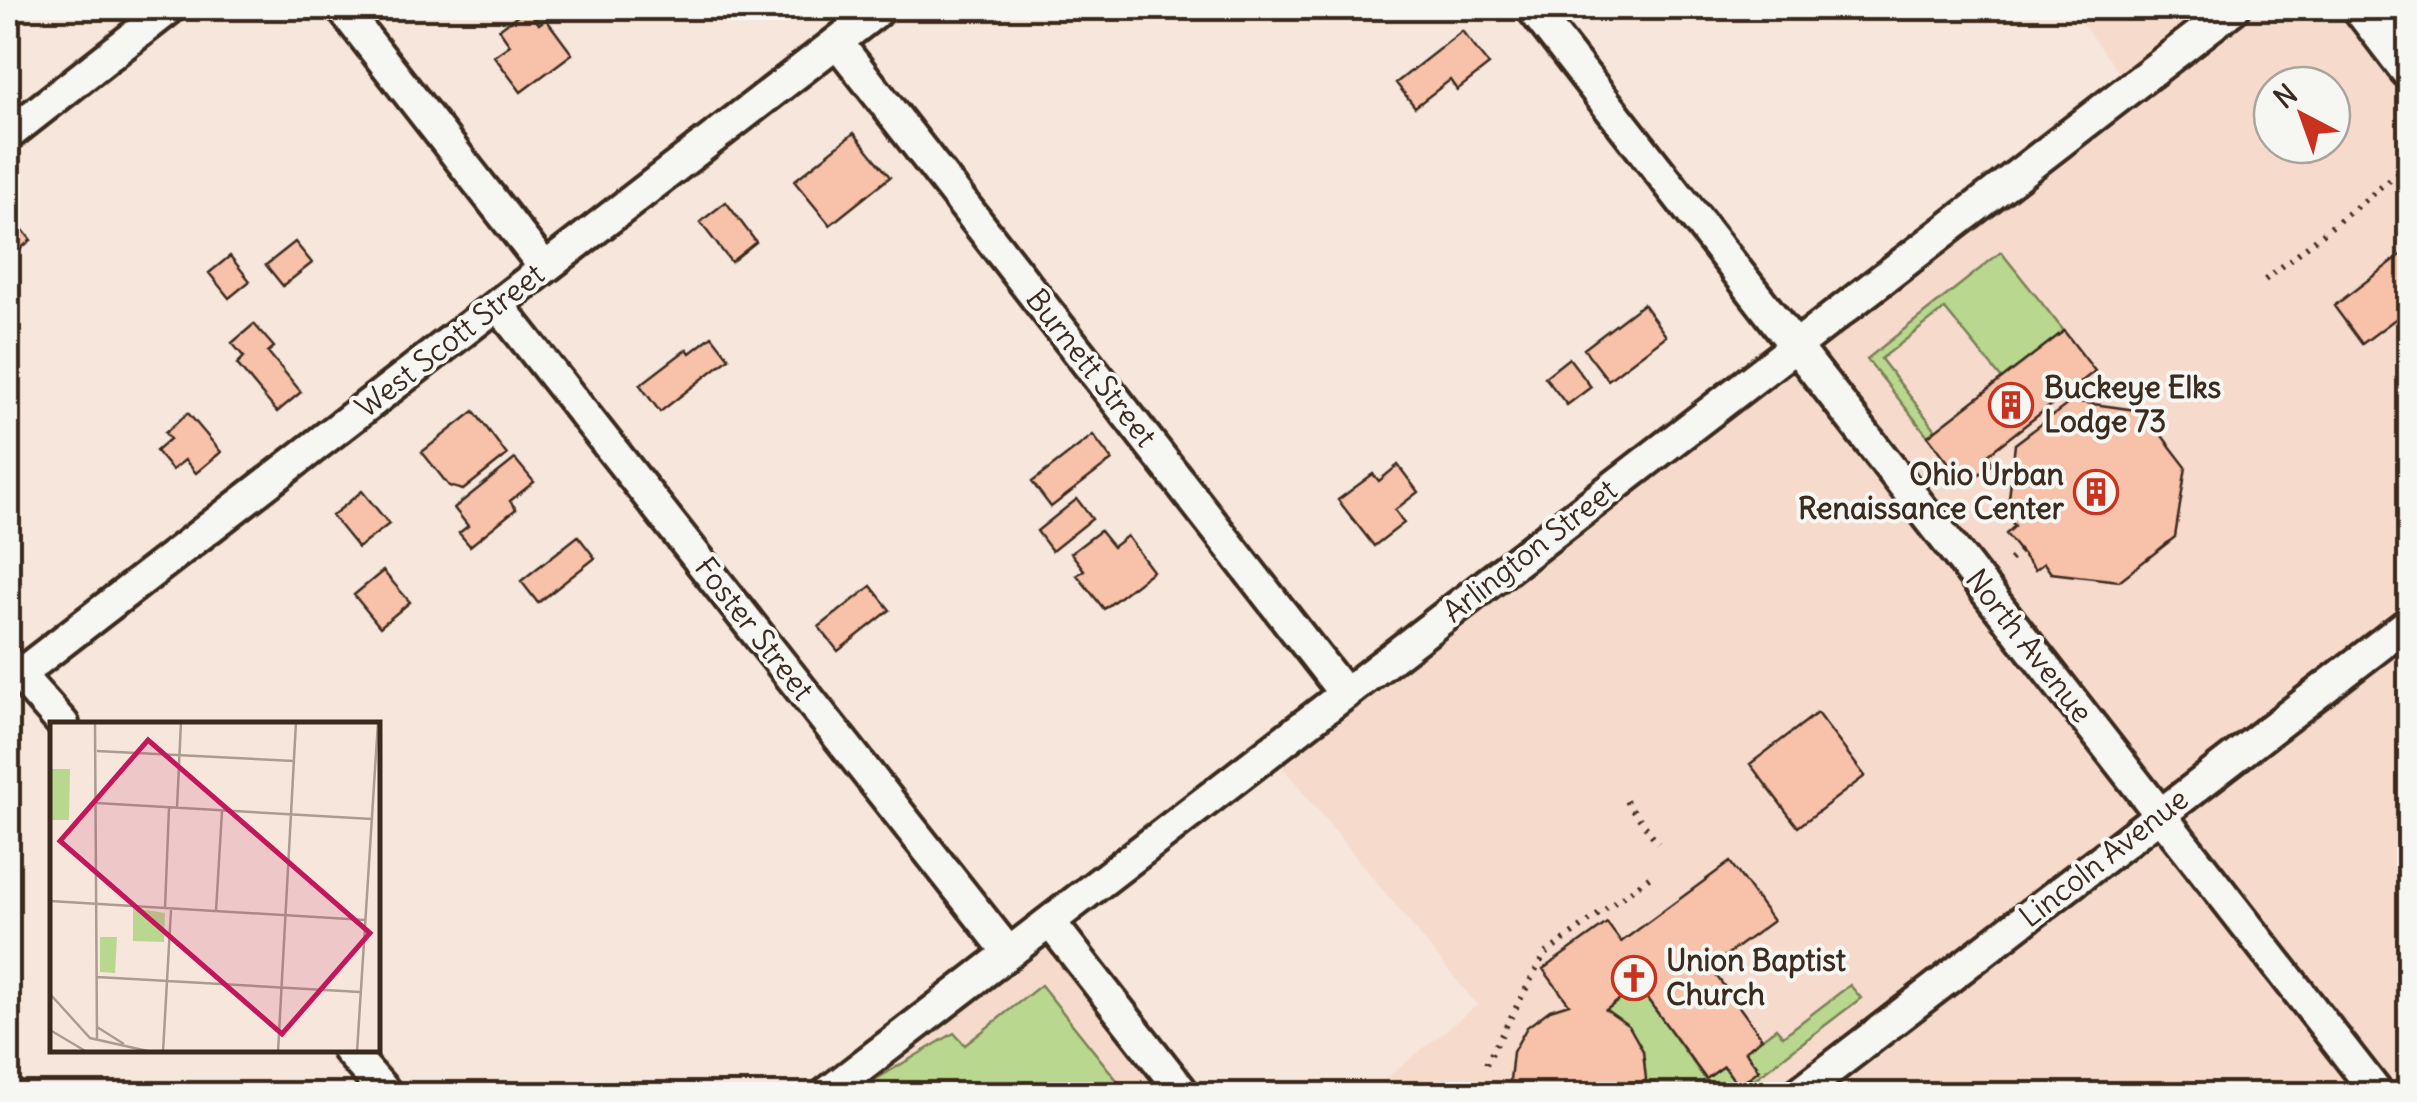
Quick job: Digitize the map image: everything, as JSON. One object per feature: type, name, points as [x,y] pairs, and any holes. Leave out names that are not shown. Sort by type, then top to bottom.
[{"type":"main road","points":[[2364,8],[2410,68]]},
{"type":"street","points":[[8,135],[170,8]]},
{"type":"street","points":[[342,8],[545,268]]},
{"type":"street","name":"West Scott Street","points":[[14,668],[498,305],[882,8]]},
{"type":"street","name":"North Avenue","points":[[1532,8],[2378,1094]]},
{"type":"street","name":"Arlington Street","points":[[826,1094],[2234,8]]},
{"type":"street","name":"Burnett Street","points":[[837,42],[1346,694]]},
{"type":"street","name":"Foster Street","points":[[498,305],[1009,953]]},
{"type":"street","name":"Lincoln Avenue","points":[[1798,1094],[2410,622]]},
{"type":"street","points":[[14,668],[60,722]]},
{"type":"street","points":[[1050,922],[1184,1094]]},
{"type":"street","points":[[350,1052],[387,1094]]},
{"type":"path","points":[[2265,280],[2410,164]]},
{"type":"path","points":[[2010,560],[2020,551]]},
{"type":"path","points":[[1626,801],[1658,844]]},
{"type":"path","points":[[1486,1064],[1544,954],[1652,874]]},
{"type":"shaded area","points":[[2070,8],[2409,8],[2409,1094],[1367,1094],[1477,1005],[1270,752],[2130,87]]},
{"type":"shaded area","points":[[1050,922],[1184,1094],[826,1094]]},
{"type":"green space","points":[[2001,252],[2064,331],[2002,379],[1945,309],[1881,359],[1936,430],[1928,436],[1867,359]]},
{"type":"green space","points":[[1041,985],[1128,1094],[851,1094],[954,1033],[965,1045]]},
{"type":"green space","points":[[1850,985],[1861,998],[1735,1094],[1641,1094],[1645,1068],[1639,1046],[1626,1027],[1606,1010],[1638,986],[1705,1079],[1724,1066],[1738,1086],[1759,1070],[1745,1051],[1776,1028],[1783,1036]]},
{"type":"building","points":[[527,8],[539,24],[546,19],[572,54],[521,92],[494,56],[510,45],[499,29]]},
{"type":"building","points":[[1462,31],[1489,65],[1457,90],[1450,80],[1415,107],[1396,83]]},
{"type":"building","points":[[854,133],[890,177],[830,225],[794,181]]},
{"type":"building","points":[[726,202],[756,242],[731,262],[700,222]]},
{"type":"building","points":[[8,211],[31,240],[8,259]]},
{"type":"building","points":[[295,242],[312,263],[283,286],[266,265]]},
{"type":"building","points":[[2410,248],[2410,308],[2362,344],[2334,306]]},
{"type":"building","points":[[230,256],[250,281],[229,298],[209,273]]},
{"type":"building","points":[[1643,304],[1666,336],[1608,380],[1584,349]]},
{"type":"building","points":[[254,324],[274,347],[268,352],[301,392],[277,412],[237,364],[244,357],[232,343]]},
{"type":"building","name":"Buckeye Elks Lodge 73","points":[[2064,331],[2095,371],[1987,455],[1993,463],[1966,485],[1928,436]]},
{"type":"building","points":[[712,336],[729,358],[660,412],[640,385],[687,349],[690,353]]},
{"type":"building","points":[[1569,358],[1591,387],[1567,405],[1545,377]]},
{"type":"building","name":"Ohio Urban Renaissance Center","points":[[2072,401],[2143,411],[2186,467],[2175,537],[2119,581],[2051,573],[2044,563],[2035,570],[2006,534],[2015,526],[2007,517],[2015,444]]},
{"type":"building","points":[[474,411],[507,455],[463,490],[449,486],[422,452]]},
{"type":"building","points":[[188,413],[221,452],[196,473],[185,460],[172,470],[156,451],[170,439],[165,433]]},
{"type":"building","points":[[1093,435],[1112,460],[1051,507],[1032,482]]},
{"type":"building","points":[[515,459],[534,482],[510,501],[516,509],[470,546],[459,533],[468,526],[454,508]]},
{"type":"building","points":[[1398,465],[1418,492],[1395,510],[1404,523],[1374,546],[1338,500],[1373,474],[1379,481]]},
{"type":"building","points":[[362,491],[389,524],[358,548],[332,516]]},
{"type":"building","points":[[1077,499],[1092,519],[1052,551],[1037,531]]},
{"type":"building","points":[[1100,531],[1113,547],[1127,536],[1153,571],[1104,609],[1077,575],[1084,570],[1071,553]]},
{"type":"building","points":[[578,536],[595,558],[538,603],[521,581]]},
{"type":"building","points":[[383,571],[410,602],[380,627],[354,595]]},
{"type":"building","points":[[871,586],[890,610],[838,651],[819,627]]},
{"type":"building","points":[[1817,713],[1865,776],[1798,827],[1750,764]]},
{"type":"building","name":"Union Baptist Church","points":[[1730,862],[1773,921],[1710,967],[1762,1038],[1745,1051],[1759,1070],[1738,1086],[1724,1066],[1706,1079],[1638,986],[1606,1010],[1629,1026],[1643,1051],[1646,1079],[1641,1094],[1514,1094],[1510,1080],[1513,1052],[1527,1027],[1550,1010],[1569,1004],[1543,969],[1607,923],[1621,942]]},
{"type":"place","name":"Buckeye Elks Lodge 73","points":[[2011,405]]},
{"type":"place","name":"Ohio Urban Renaissance Center","points":[[2096,492]]},
{"type":"place","name":"Union Baptist Church","points":[[1634,978]]}]
